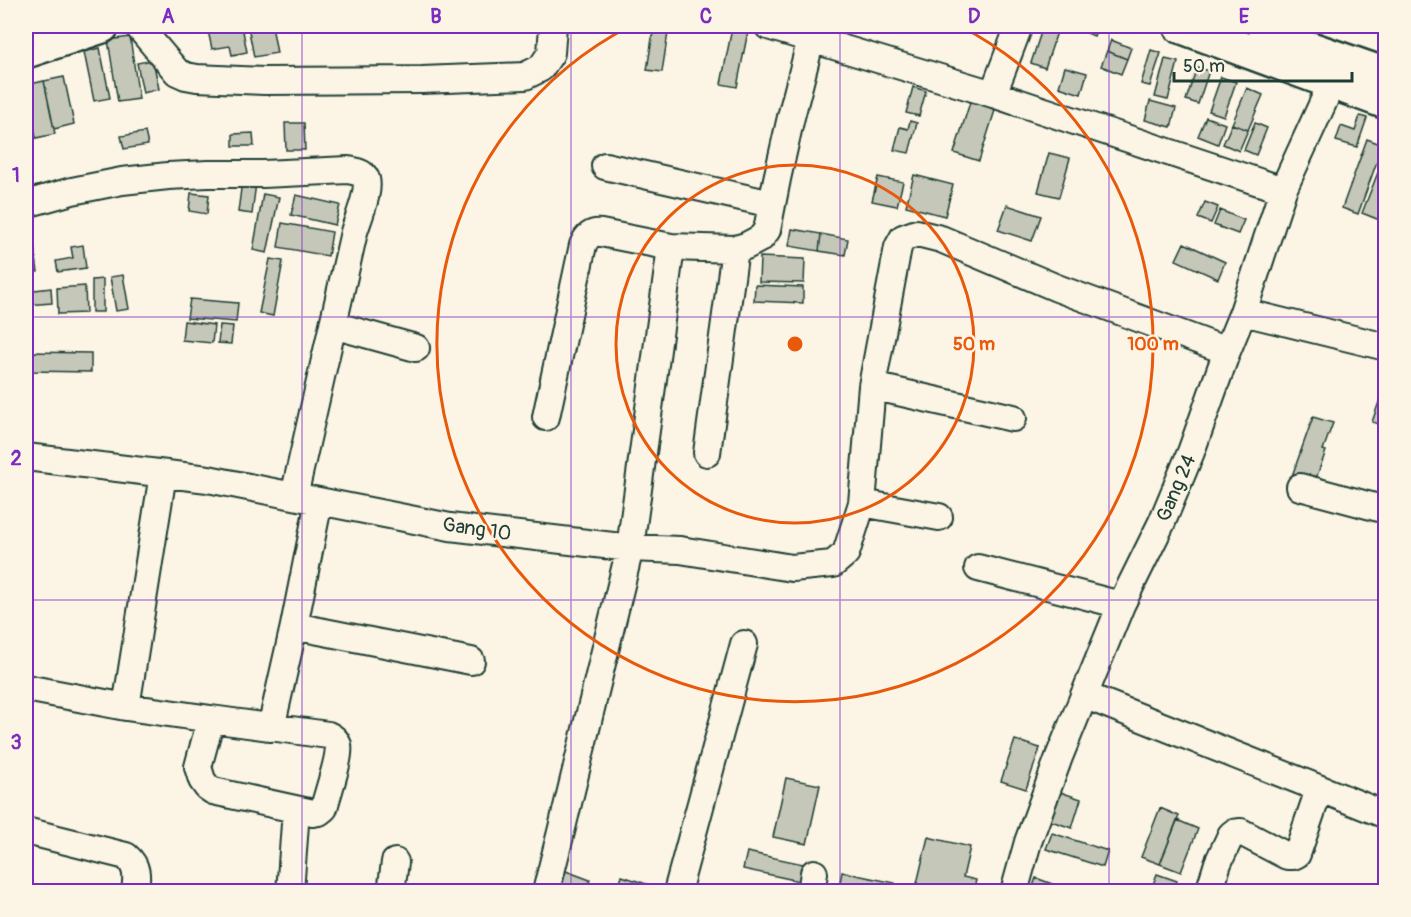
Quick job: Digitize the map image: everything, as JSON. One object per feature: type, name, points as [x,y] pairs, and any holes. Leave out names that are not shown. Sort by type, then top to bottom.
[{"type":"highway","points":[[26,51],[102,26]]},
{"type":"highway","points":[[1180,26],[1386,102]]},
{"type":"highway","points":[[1244,26],[1386,75]]},
{"type":"street","points":[[138,26],[177,72],[186,76],[264,81],[422,80],[525,76],[541,68],[550,53],[554,26]]},
{"type":"street","points":[[768,26],[993,94],[1283,190]]},
{"type":"street","points":[[993,94],[1019,26]]},
{"type":"street","points":[[546,417],[583,244],[588,236],[601,233],[671,247],[735,249],[761,238],[767,230],[791,117],[811,39]]},
{"type":"street","name":"Gang 24","points":[[1014,891],[1059,757],[1121,605],[1162,522],[1191,452],[1243,312],[1283,190],[1332,82]]},
{"type":"street","points":[[605,166],[772,204]]},
{"type":"street","points":[[26,204],[97,185],[168,176],[348,170],[358,172],[365,177],[367,183],[365,199],[354,232],[333,324],[306,498],[294,626],[271,728]]},
{"type":"street","name":"Gang 10","points":[[26,457],[208,479],[450,527],[630,548],[680,550],[792,568],[833,564],[846,553],[862,503],[872,386],[897,247],[903,238],[917,233],[941,238],[1057,288],[1227,351]]},
{"type":"street","points":[[546,891],[630,548],[671,247]]},
{"type":"street","points":[[707,453],[735,249]]},
{"type":"street","points":[[1243,312],[1386,347]]},
{"type":"street","points":[[333,324],[416,348]]},
{"type":"street","points":[[872,386],[1013,418]]},
{"type":"street","points":[[126,706],[163,474]]},
{"type":"street","points":[[1300,487],[1386,510]]},
{"type":"street","points":[[862,503],[939,517]]},
{"type":"street","points":[[978,568],[1121,605]]},
{"type":"street","points":[[294,626],[471,661]]},
{"type":"street","points":[[677,891],[744,644]]},
{"type":"street","points":[[26,688],[126,706],[328,735],[337,742],[338,747],[324,808],[313,813],[213,791],[207,787],[202,780],[198,766],[211,719]]},
{"type":"street","points":[[1084,695],[1386,815]]},
{"type":"street","points":[[1209,891],[1218,863],[1233,833],[1241,832],[1287,856],[1297,854],[1319,790]]},
{"type":"street","points":[[290,891],[297,810]]},
{"type":"street","points":[[26,831],[126,856],[135,867],[137,876],[135,891]]},
{"type":"street","points":[[391,891],[395,862]]},
{"type":"building","points":[[207,26],[242,26],[247,52],[232,55],[230,46],[212,49]]},
{"type":"building","points":[[248,26],[272,26],[277,53],[254,57]]},
{"type":"building","points":[[654,26],[669,26],[662,72],[647,70]]},
{"type":"building","points":[[1043,26],[1059,26],[1045,68],[1031,63]]},
{"type":"building","points":[[1074,26],[1098,26],[1094,36]]},
{"type":"building","points":[[732,28],[748,31],[737,87],[721,84]]},
{"type":"building","points":[[130,37],[139,99],[118,102],[108,40]]},
{"type":"building","points":[[1111,40],[1131,48],[1127,59],[1107,51]]},
{"type":"building","points":[[100,48],[110,98],[94,101],[84,52]]},
{"type":"building","points":[[1151,50],[1161,53],[1150,86],[1141,84]]},
{"type":"building","points":[[1107,51],[1127,59],[1121,74],[1101,66]]},
{"type":"building","points":[[1165,59],[1178,62],[1168,100],[1155,97]]},
{"type":"building","points":[[153,60],[159,89],[143,93],[137,63]]},
{"type":"building","points":[[1065,67],[1087,73],[1081,94],[1059,87]]},
{"type":"building","points":[[1197,67],[1209,71],[1198,104],[1186,100]]},
{"type":"building","points":[[64,77],[74,124],[54,129],[44,81]]},
{"type":"building","points":[[1221,77],[1236,82],[1224,116],[1209,111]]},
{"type":"building","points":[[44,81],[55,134],[36,138],[26,85]]},
{"type":"building","points":[[913,87],[926,91],[919,116],[906,113]]},
{"type":"building","points":[[26,88],[36,138],[26,140]]},
{"type":"building","points":[[1247,88],[1263,95],[1248,130],[1232,124]]},
{"type":"building","points":[[972,96],[997,104],[979,161],[954,153]]},
{"type":"building","points":[[1150,101],[1176,108],[1171,127],[1145,120]]},
{"type":"building","points":[[1360,116],[1367,118],[1357,147],[1336,141],[1341,126],[1355,131]]},
{"type":"building","points":[[1206,117],[1225,124],[1218,144],[1198,136]]},
{"type":"building","points":[[910,121],[917,123],[909,153],[894,150],[900,127],[908,129]]},
{"type":"building","points":[[285,123],[304,123],[305,150],[286,150]]},
{"type":"building","points":[[1255,123],[1267,128],[1256,155],[1244,150]]},
{"type":"building","points":[[1232,124],[1248,130],[1239,151],[1223,144]]},
{"type":"building","points":[[145,132],[148,145],[124,149],[121,136]]},
{"type":"building","points":[[253,133],[254,146],[233,146],[233,134]]},
{"type":"building","points":[[1367,139],[1383,145],[1358,214],[1342,208]]},
{"type":"building","points":[[1386,152],[1386,211],[1382,221],[1362,213]]},
{"type":"building","points":[[1049,153],[1070,158],[1059,197],[1038,192]]},
{"type":"building","points":[[914,175],[953,185],[945,216],[906,206]]},
{"type":"building","points":[[878,177],[903,182],[897,206],[872,201]]},
{"type":"building","points":[[242,181],[256,183],[252,214],[238,212]]},
{"type":"building","points":[[191,193],[209,195],[207,214],[189,211]]},
{"type":"building","points":[[263,194],[279,197],[267,253],[253,250]]},
{"type":"building","points":[[296,195],[340,205],[335,225],[291,215]]},
{"type":"building","points":[[1205,202],[1218,207],[1211,223],[1198,218]]},
{"type":"building","points":[[1007,205],[1041,216],[1032,241],[998,230]]},
{"type":"building","points":[[1220,210],[1244,220],[1238,234],[1214,225]]},
{"type":"building","points":[[282,223],[332,232],[328,256],[278,247]]},
{"type":"building","points":[[792,229],[821,234],[819,251],[789,246]]},
{"type":"building","points":[[821,234],[848,239],[845,255],[819,251]]},
{"type":"building","points":[[1184,243],[1225,262],[1218,279],[1176,260]]},
{"type":"building","points":[[34,244],[38,272],[26,274],[26,246]]},
{"type":"building","points":[[83,245],[86,268],[58,272],[56,261],[73,258],[71,247]]},
{"type":"building","points":[[760,257],[805,259],[804,283],[759,282]]},
{"type":"building","points":[[270,259],[283,261],[273,316],[259,313]]},
{"type":"building","points":[[123,275],[129,309],[116,311],[110,277]]},
{"type":"building","points":[[103,279],[103,312],[92,312],[92,280]]},
{"type":"building","points":[[755,285],[803,287],[803,303],[754,301]]},
{"type":"building","points":[[85,286],[86,313],[58,314],[57,288]]},
{"type":"building","points":[[51,288],[52,303],[26,305],[26,291]]},
{"type":"building","points":[[190,299],[238,303],[236,322],[187,318]]},
{"type":"building","points":[[184,321],[214,325],[212,343],[182,340]]},
{"type":"building","points":[[220,325],[233,326],[231,344],[218,343]]},
{"type":"building","points":[[28,352],[91,353],[91,372],[28,371]]},
{"type":"building","points":[[1386,382],[1386,426],[1372,422]]},
{"type":"building","points":[[1313,417],[1333,423],[1314,484],[1292,476]]},
{"type":"building","points":[[1015,740],[1040,748],[1026,789],[1001,781]]},
{"type":"building","points":[[786,778],[820,785],[807,844],[773,837]]},
{"type":"building","points":[[1051,789],[1081,799],[1072,828],[1042,818]]},
{"type":"building","points":[[1160,808],[1179,816],[1160,864],[1141,857]]},
{"type":"building","points":[[1177,820],[1198,829],[1181,872],[1160,864]]},
{"type":"building","points":[[1052,833],[1108,851],[1103,867],[1046,849]]},
{"type":"building","points":[[928,837],[970,847],[963,877],[976,880],[973,892],[915,892]]},
{"type":"building","points":[[747,852],[808,865],[804,882],[743,869]]},
{"type":"building","points":[[558,868],[590,880],[586,892],[566,892],[552,887]]},
{"type":"building","points":[[842,872],[895,883],[893,892],[838,892]]},
{"type":"building","points":[[1157,874],[1177,881],[1173,892],[1150,892]]},
{"type":"building","points":[[622,876],[665,890],[665,892],[617,892]]},
{"type":"building","points":[[1036,878],[1074,892],[1031,892]]}]
